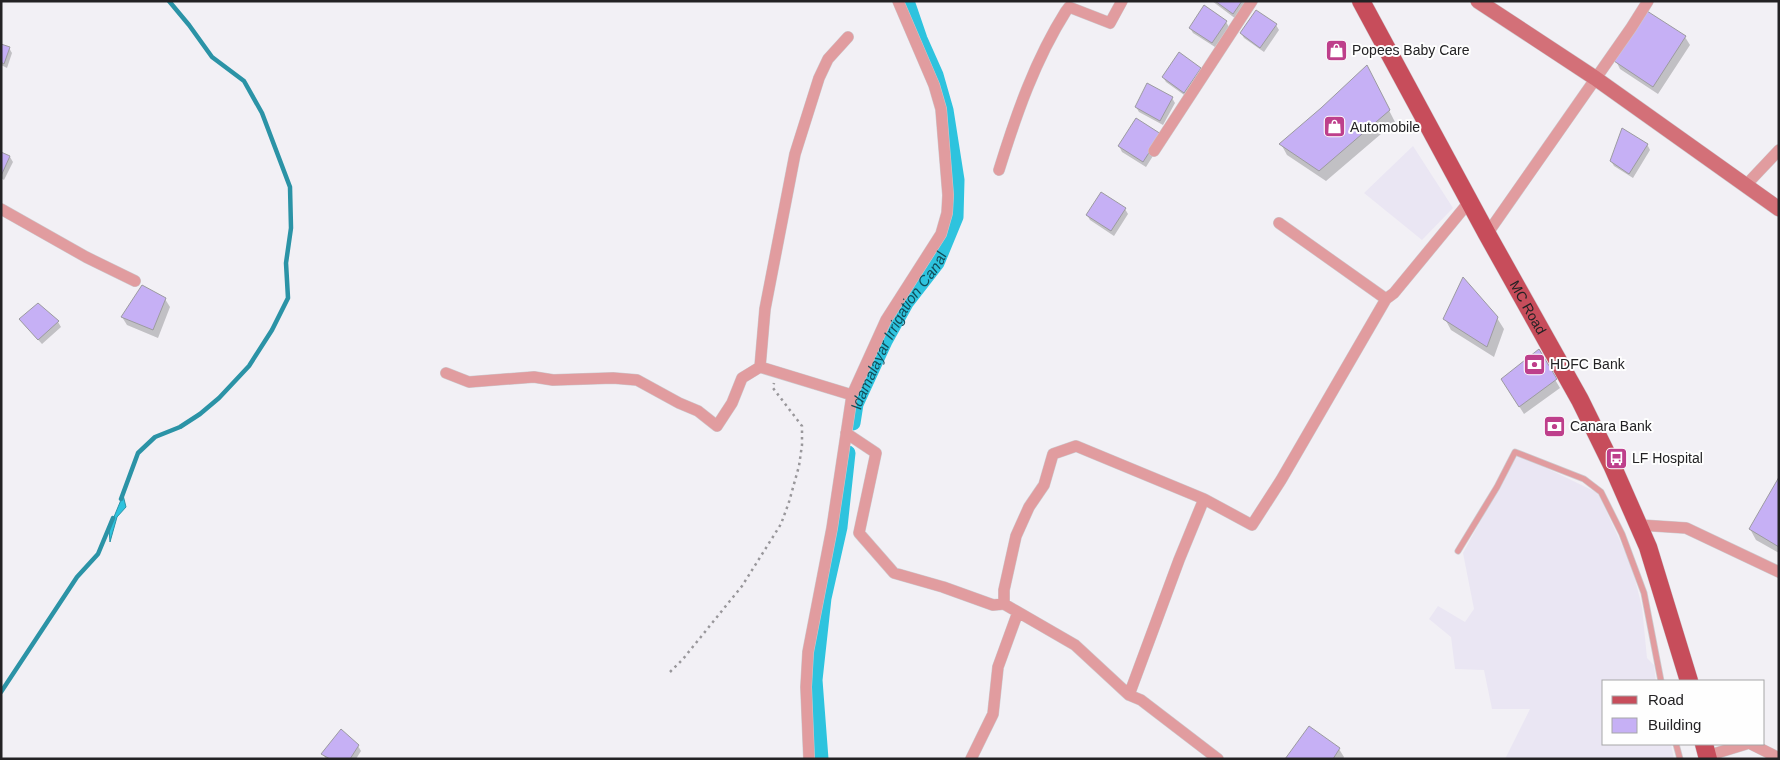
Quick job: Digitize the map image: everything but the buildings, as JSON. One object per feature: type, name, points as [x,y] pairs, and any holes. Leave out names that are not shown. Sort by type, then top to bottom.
[{"type":"main road","name":"MC Road","points":[[1361,1],[1469,202],[1580,400],[1612,465],[1640,525],[1688,680]]},
{"type":"main road","points":[[1478,1],[1595,78],[1779,209]]},
{"type":"street","points":[[809,759],[806,686],[808,652],[832,528],[852,395],[886,320],[941,234],[947,213],[948,195],[940,109],[934,85],[898,1]]},
{"type":"street","points":[[999,170],[1019,108],[1040,58],[1066,11],[1069,7],[1110,23],[1122,1]]},
{"type":"street","points":[[1154,151],[1252,1]]},
{"type":"street","points":[[1487,234],[1648,1]]},
{"type":"street","points":[[760,367],[765,309],[795,154],[819,78],[828,59],[848,37]]},
{"type":"street","points":[[1746,185],[1779,150]]},
{"type":"street","points":[[1004,604],[1004,590],[1016,536],[1029,506],[1044,485],[1053,454],[1076,446],[1204,498],[1252,525],[1281,480],[1386,299],[1394,293],[1469,202]]},
{"type":"street","points":[[1,209],[86,258],[135,280]]},
{"type":"street","points":[[1279,223],[1386,299]]},
{"type":"street","points":[[446,373],[470,382],[534,377],[552,380],[613,378],[637,380],[678,403],[698,411],[717,426],[732,403],[742,378],[760,367],[852,395]]},
{"type":"street","points":[[846,432],[876,453],[858,534],[894,573],[943,587],[993,605],[1004,604],[1076,645],[1129,695],[1141,700],[1218,759]]},
{"type":"street","points":[[1129,695],[1204,498]]},
{"type":"street","points":[[1640,525],[1686,528],[1779,572]]},
{"type":"street","points":[[972,759],[993,714],[998,667],[1018,612]]},
{"type":"street","points":[[1707,753],[1742,745]]},
{"type":"street","points":[[1753,745],[1779,758]]},
{"type":"lane","points":[[1458,551],[1497,487],[1515,452],[1584,479],[1601,492],[1622,534],[1644,593],[1661,680]]},
{"type":"lane","points":[[1676,745],[1680,759]]},
{"type":"path","points":[[670,672],[742,586],[780,524],[789,502],[799,466],[802,426],[773,388],[777,372]]},
{"type":"shaded area","points":[[1413,146],[1453,208],[1422,240],[1364,193]]},
{"type":"shaded area","points":[[1517,454],[1598,493],[1632,567],[1642,607],[1647,658],[1654,665],[1656,680],[1602,680],[1602,745],[1671,745],[1674,759],[1505,759],[1530,709],[1492,709],[1484,670],[1455,669],[1451,637],[1429,619],[1438,606],[1465,622],[1474,609],[1463,553]]},
{"type":"water","points":[[123,495],[126,507],[117,517],[110,542],[109,529]]},
{"type":"waterway","points":[[121,499],[138,453],[155,437],[180,427],[200,414],[219,398],[249,366],[272,330],[288,298],[286,263],[291,228],[290,187],[262,113],[244,81],[212,57],[169,1]]},
{"type":"waterway","name":"Idamalayar Irrigation Canal","points":[[853,423],[856,404],[885,341],[906,303],[937,263],[956,217],[957,180],[946,110],[936,75],[920,39],[907,1]]},
{"type":"waterway","name":"Idamalayar Irrigation Canal","points":[[821,759],[815,680],[824,598],[840,527],[848,453]]},
{"type":"waterway","points":[[1,692],[77,577],[98,554],[113,518]]},
{"type":"place","name":"Popees Baby Care","points":[[1336,50]]},
{"type":"place","name":"Automobile","points":[[1334,127]]},
{"type":"place","name":"HDFC Bank","points":[[1534,364]]},
{"type":"place","name":"Canara Bank","points":[[1554,426]]},
{"type":"place","name":"LF Hospital","points":[[1616,458]]}]
